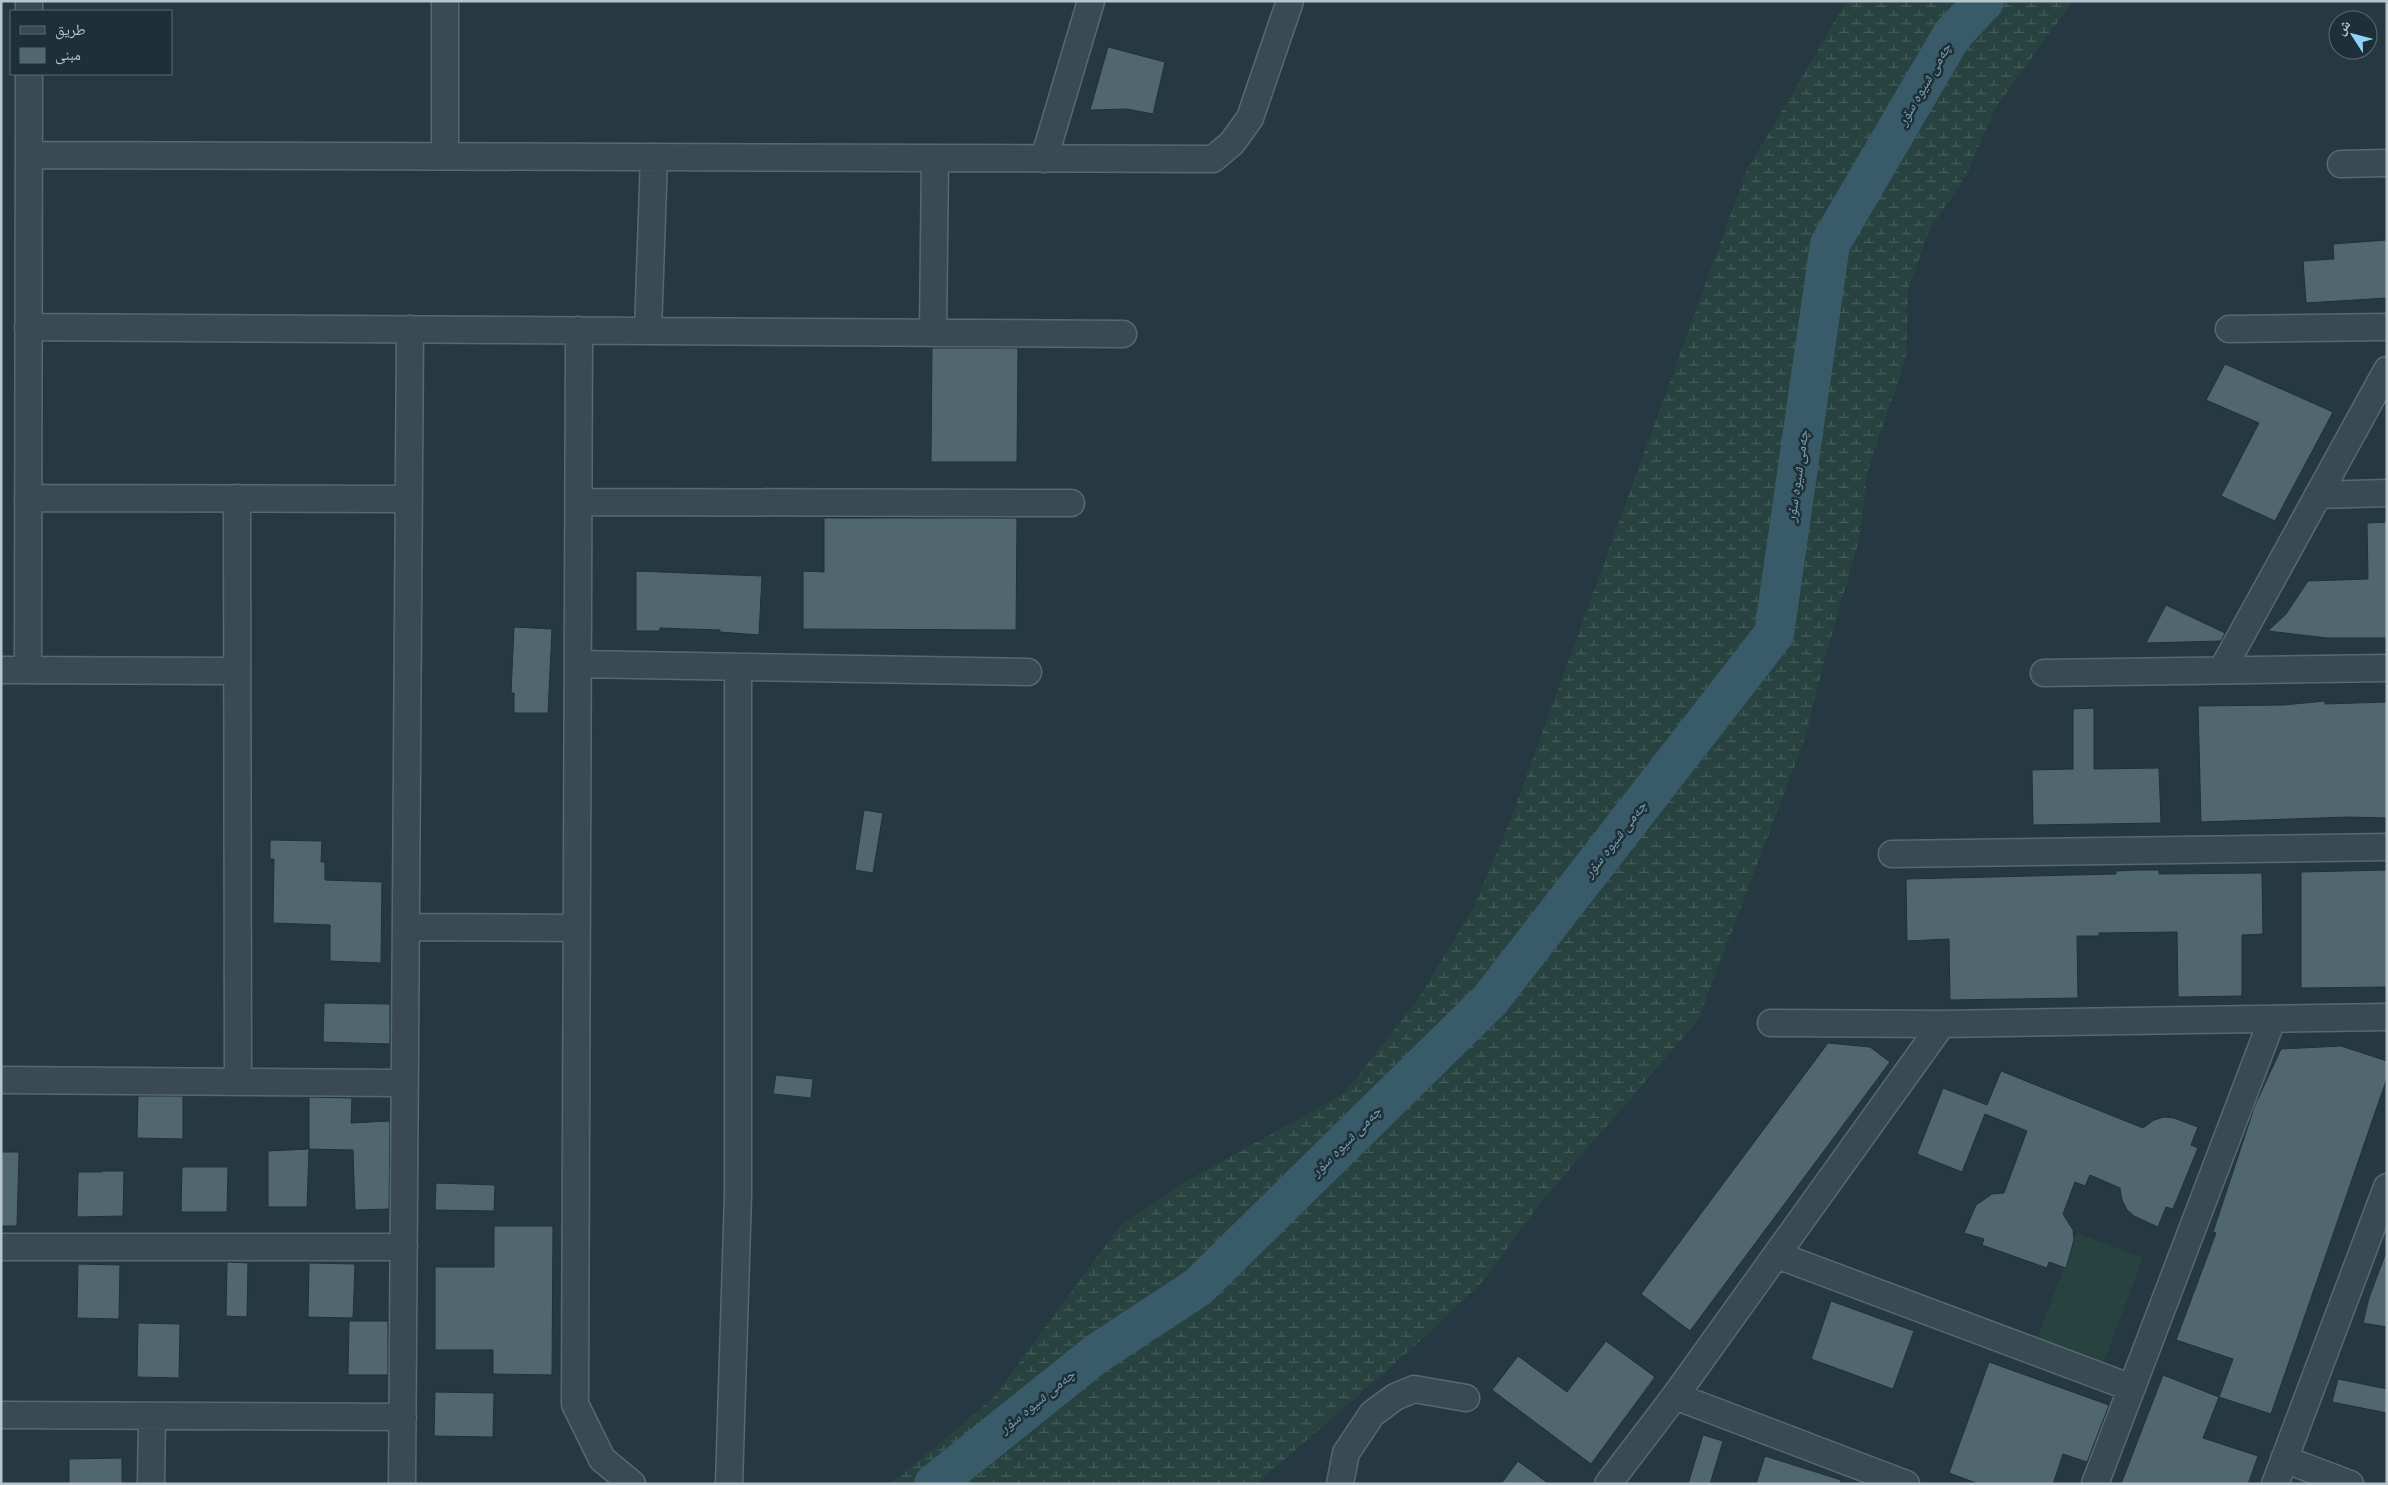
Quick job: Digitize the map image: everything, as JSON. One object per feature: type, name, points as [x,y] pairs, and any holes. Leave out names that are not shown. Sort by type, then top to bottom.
[{"type":"street","points":[[445,1],[446,156]]},
{"type":"street","points":[[1044,158],[1091,1]]},
{"type":"street","points":[[29,155],[1213,159],[1232,143],[1250,118],[1290,1]]},
{"type":"street","points":[[28,670],[29,75]]},
{"type":"street","points":[[648,331],[654,157]]},
{"type":"street","points":[[933,333],[934,158]]},
{"type":"street","points":[[2341,164],[2387,163]]},
{"type":"street","points":[[28,327],[1122,334]]},
{"type":"street","points":[[2229,329],[2387,327]]},
{"type":"street","points":[[402,1484],[410,329]]},
{"type":"street","points":[[579,330],[575,1404],[602,1458],[632,1484]]},
{"type":"street","points":[[2222,670],[2387,370]]},
{"type":"street","points":[[2318,494],[2387,493]]},
{"type":"street","points":[[28,498],[409,499]]},
{"type":"street","points":[[237,498],[238,1082]]},
{"type":"street","points":[[579,502],[1071,502]]},
{"type":"street","points":[[578,664],[1028,672]]},
{"type":"street","points":[[729,1484],[738,1195],[738,667]]},
{"type":"street","points":[[2044,672],[2387,668]]},
{"type":"street","points":[[1,670],[236,671]]},
{"type":"street","points":[[1892,854],[2387,847]]},
{"type":"street","points":[[406,927],[577,928]]},
{"type":"street","points":[[1771,1023],[1942,1024],[2387,1017]]},
{"type":"street","points":[[2095,1484],[2272,1020]]},
{"type":"street","points":[[1608,1484],[1675,1396],[1942,1024]]},
{"type":"street","points":[[1,1080],[405,1083]]},
{"type":"street","points":[[2275,1484],[2387,1187]]},
{"type":"street","points":[[1,1247],[404,1247]]},
{"type":"street","points":[[1777,1255],[2132,1388]]},
{"type":"street","points":[[1340,1484],[1346,1453],[1372,1414],[1395,1397],[1414,1390],[1466,1398]]},
{"type":"street","points":[[1675,1396],[1906,1484]]},
{"type":"street","points":[[1,1415],[403,1417]]},
{"type":"street","points":[[151,1484],[152,1416]]},
{"type":"street","points":[[2284,1459],[2350,1484]]},
{"type":"green space","points":[[1847,1],[2073,1],[1996,107],[1964,179],[1930,228],[1908,289],[1906,358],[1868,469],[1859,540],[1824,661],[1805,738],[1698,1020],[1542,1201],[1484,1280],[1420,1341],[1256,1484],[891,1484],[993,1398],[1120,1226],[1185,1182],[1344,1094],[1418,999],[1473,909],[1511,819],[1747,170]]},
{"type":"green space","points":[[2077,1233],[2143,1258],[2101,1369],[2035,1344]]},
{"type":"building","points":[[1108,47],[1165,62],[1153,114],[1127,109],[1090,110]]},
{"type":"building","points":[[2387,240],[2387,298],[2306,303],[2303,261],[2334,259],[2333,244]]},
{"type":"building","points":[[932,348],[1018,348],[1017,462],[931,462]]},
{"type":"building","points":[[2225,364],[2333,412],[2275,521],[2221,496],[2259,423],[2206,400]]},
{"type":"building","points":[[824,518],[1017,518],[1016,630],[803,629],[803,571],[824,572]]},
{"type":"building","points":[[2387,522],[2387,638],[2327,638],[2268,631],[2286,614],[2308,581],[2368,579],[2367,523]]},
{"type":"building","points":[[636,571],[762,576],[759,635],[720,632],[720,630],[660,628],[660,631],[636,631]]},
{"type":"building","points":[[2166,605],[2225,633],[2221,641],[2146,643]]},
{"type":"building","points":[[514,627],[552,629],[548,713],[514,713],[514,693],[511,693]]},
{"type":"building","points":[[2325,701],[2325,704],[2387,702],[2387,818],[2349,817],[2201,822],[2198,706],[2284,705]]},
{"type":"building","points":[[2094,708],[2094,769],[2159,768],[2161,823],[2033,825],[2032,770],[2073,769],[2073,709]]},
{"type":"building","points":[[864,810],[883,813],[873,873],[855,870]]},
{"type":"building","points":[[270,840],[322,841],[321,862],[325,862],[325,880],[382,882],[381,963],[330,961],[330,925],[273,923],[274,859],[270,859]]},
{"type":"building","points":[[2159,870],[2159,874],[2262,873],[2263,934],[2242,935],[2242,996],[2178,997],[2177,932],[2099,933],[2099,936],[2077,936],[2078,998],[1950,1000],[1949,939],[1907,941],[1906,879],[2116,874],[2116,871]]},
{"type":"building","points":[[2387,870],[2387,987],[2301,988],[2301,872]]},
{"type":"building","points":[[324,1003],[390,1004],[390,1044],[323,1042]]},
{"type":"building","points":[[1828,1043],[1870,1047],[1890,1062],[1690,1331],[1641,1294]]},
{"type":"building","points":[[2341,1046],[2387,1061],[2387,1078],[2271,1414],[2219,1397],[2233,1359],[2176,1340],[2216,1233],[2213,1232],[2255,1105],[2281,1049]]},
{"type":"building","points":[[2001,1071],[2143,1128],[2154,1120],[2164,1117],[2174,1118],[2198,1127],[2191,1145],[2198,1148],[2173,1209],[2166,1207],[2158,1227],[2134,1216],[2127,1210],[2122,1200],[2120,1188],[2090,1175],[2085,1186],[2075,1182],[2063,1214],[2073,1230],[2074,1240],[2066,1268],[2049,1262],[2047,1268],[1982,1245],[1984,1239],[1964,1233],[1976,1205],[1992,1194],[2004,1193],[2027,1131],[1985,1114],[1962,1172],[1917,1154],[1943,1088],[1987,1105]]},
{"type":"building","points":[[776,1075],[813,1079],[811,1098],[773,1094]]},
{"type":"building","points":[[138,1096],[183,1096],[183,1139],[137,1138]]},
{"type":"building","points":[[309,1097],[352,1098],[351,1123],[390,1121],[389,1209],[355,1210],[353,1150],[309,1149]]},
{"type":"building","points":[[309,1149],[307,1207],[268,1207],[268,1151]]},
{"type":"building","points":[[1,1152],[19,1152],[17,1226],[1,1226]]},
{"type":"building","points":[[182,1167],[228,1167],[227,1212],[181,1212]]},
{"type":"building","points":[[124,1171],[123,1216],[77,1217],[78,1172]]},
{"type":"building","points":[[436,1183],[495,1185],[494,1211],[435,1210]]},
{"type":"building","points":[[494,1226],[553,1226],[552,1375],[493,1374],[493,1350],[435,1350],[435,1267],[494,1267]]},
{"type":"building","points":[[2385,1255],[2387,1256],[2387,1327],[2363,1323],[2369,1298]]},
{"type":"building","points":[[227,1262],[248,1263],[247,1317],[226,1316]]},
{"type":"building","points":[[309,1263],[355,1264],[353,1318],[308,1317]]},
{"type":"building","points":[[78,1264],[120,1265],[119,1319],[77,1318]]},
{"type":"building","points":[[1831,1301],[1914,1331],[1893,1389],[1811,1359]]},
{"type":"building","points":[[349,1321],[388,1321],[388,1375],[348,1375]]},
{"type":"building","points":[[138,1323],[180,1324],[179,1378],[137,1377]]},
{"type":"building","points":[[1606,1341],[1655,1377],[1591,1464],[1492,1390],[1518,1356],[1567,1392]]},
{"type":"building","points":[[1989,1362],[2109,1405],[2087,1462],[2063,1454],[2053,1484],[1979,1484],[1949,1473]]},
{"type":"building","points":[[2163,1375],[2219,1397],[2203,1438],[2258,1456],[2248,1484],[2121,1484]]},
{"type":"building","points":[[2338,1379],[2387,1389],[2387,1413],[2332,1402]]},
{"type":"building","points":[[435,1392],[494,1393],[493,1437],[434,1436]]},
{"type":"building","points":[[1703,1435],[1723,1441],[1710,1484],[1688,1484]]},
{"type":"building","points":[[1765,1456],[1841,1480],[1840,1484],[1756,1484]]},
{"type":"building","points":[[122,1458],[122,1484],[69,1484],[69,1459]]},
{"type":"building","points":[[1518,1461],[1549,1484],[1501,1484]]},
{"type":"waterway","name":"چەمی شیوە سۆر","points":[[934,1484],[1096,1354],[1198,1287],[1490,1000],[1774,634],[1830,244],[1952,35],[1984,1]]}]
